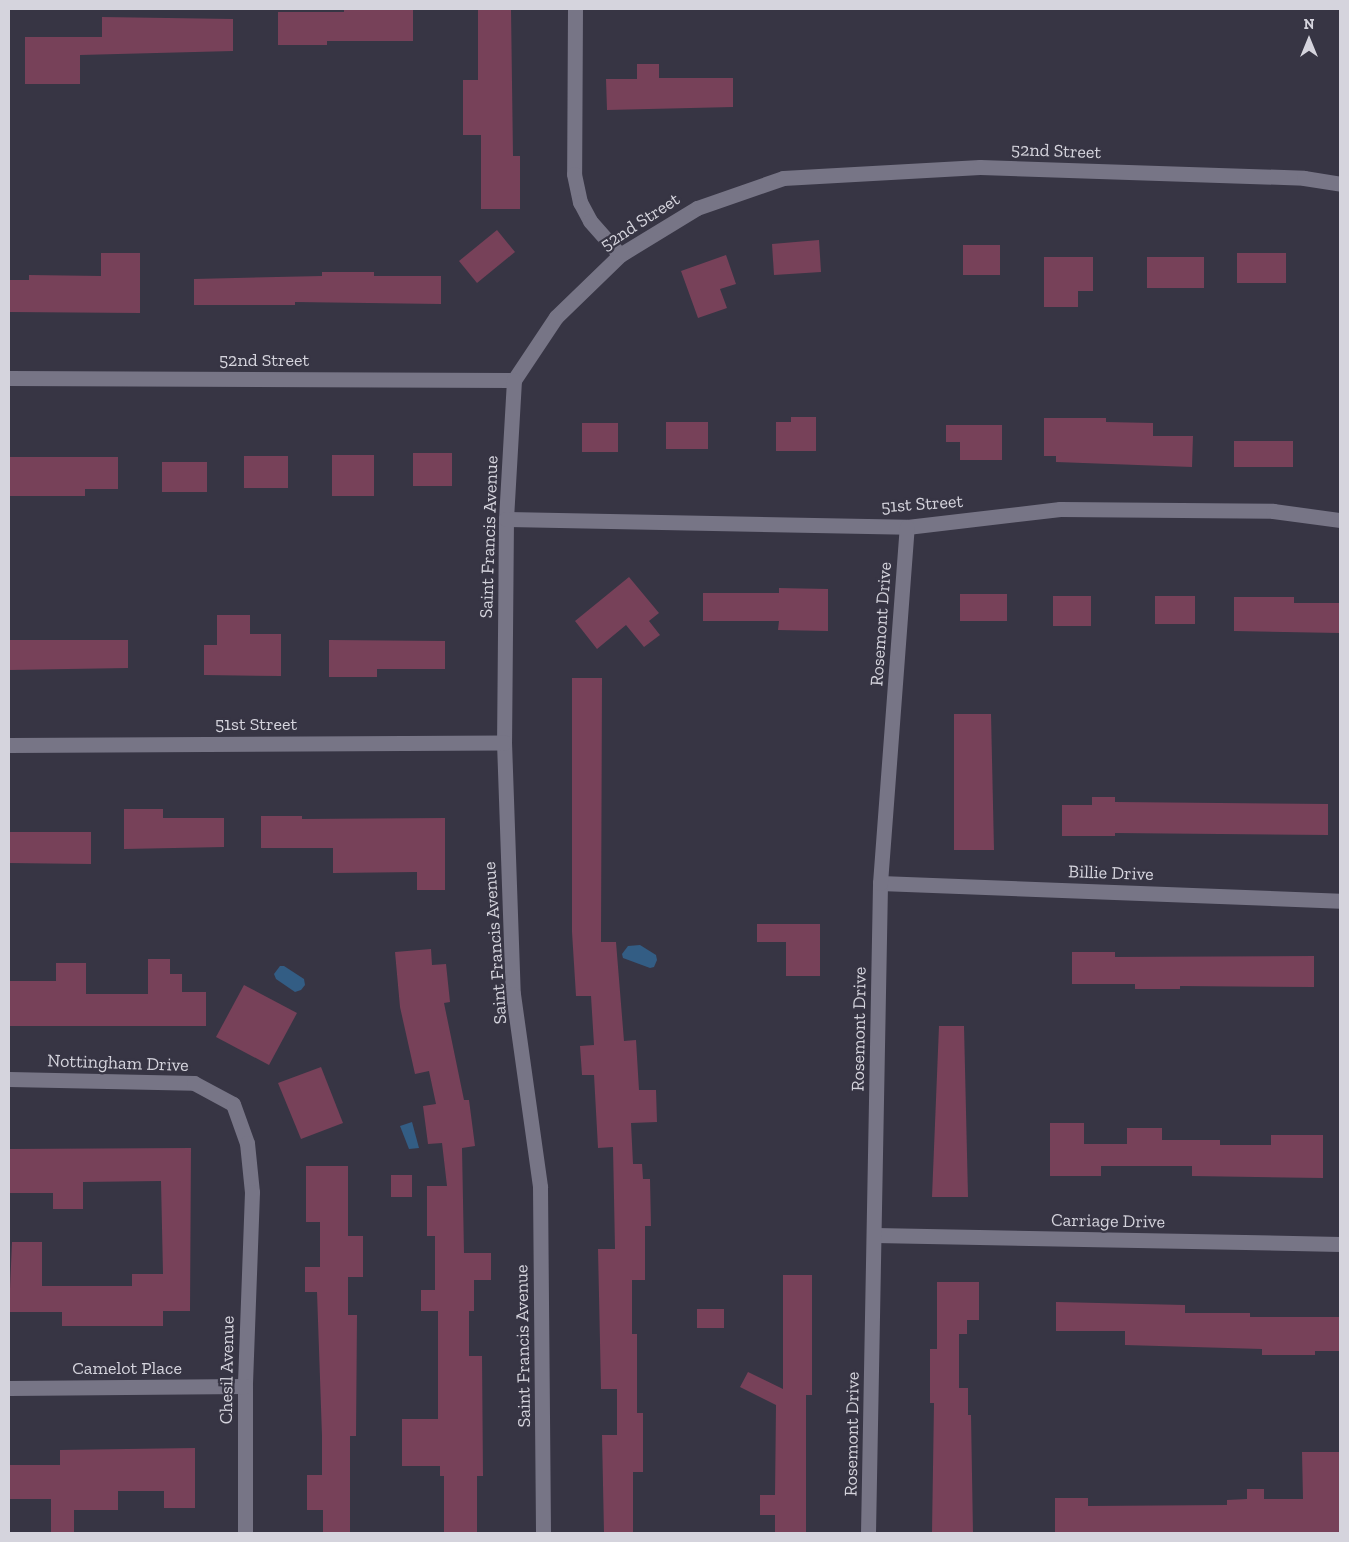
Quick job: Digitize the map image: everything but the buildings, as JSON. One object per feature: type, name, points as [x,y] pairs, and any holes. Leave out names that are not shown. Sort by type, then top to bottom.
[{"type":"street","points":[[575,9],[574,174],[580,202],[590,221],[620,255]]},
{"type":"street","name":"52nd Street","points":[[9,378],[514,380],[556,317],[620,255],[670,222],[725,196],[782,178],[812,174],[980,167],[1304,178],[1340,184]]},
{"type":"street","name":"Saint Francis Avenue","points":[[514,380],[506,520],[504,742],[513,994],[540,1187],[543,1533]]},
{"type":"street","name":"51st Street","points":[[506,520],[907,527],[1060,509],[1273,511],[1340,520]]},
{"type":"street","name":"Rosemont Drive","points":[[868,1533],[880,883],[907,527]]},
{"type":"street","name":"51st Street","points":[[9,745],[504,742]]},
{"type":"street","name":"Billie Drive","points":[[880,883],[1340,901]]},
{"type":"street","name":"Nottingham Drive","points":[[9,1079],[194,1083],[233,1104],[247,1143],[252,1209]]},
{"type":"street","name":"Chesil Avenue","points":[[244,1533],[245,1386],[252,1209]]},
{"type":"street","name":"Carriage Drive","points":[[875,1235],[1340,1244]]},
{"type":"street","name":"Camelot Place","points":[[9,1388],[245,1386]]},
{"type":"water","points":[[640,945],[656,955],[657,960],[654,967],[650,968],[623,958],[622,954],[628,946]]},
{"type":"water","points":[[280,966],[284,966],[304,979],[305,985],[301,990],[295,992],[276,979],[274,974]]},
{"type":"water","points":[[412,1122],[419,1148],[409,1149],[400,1126]]}]
